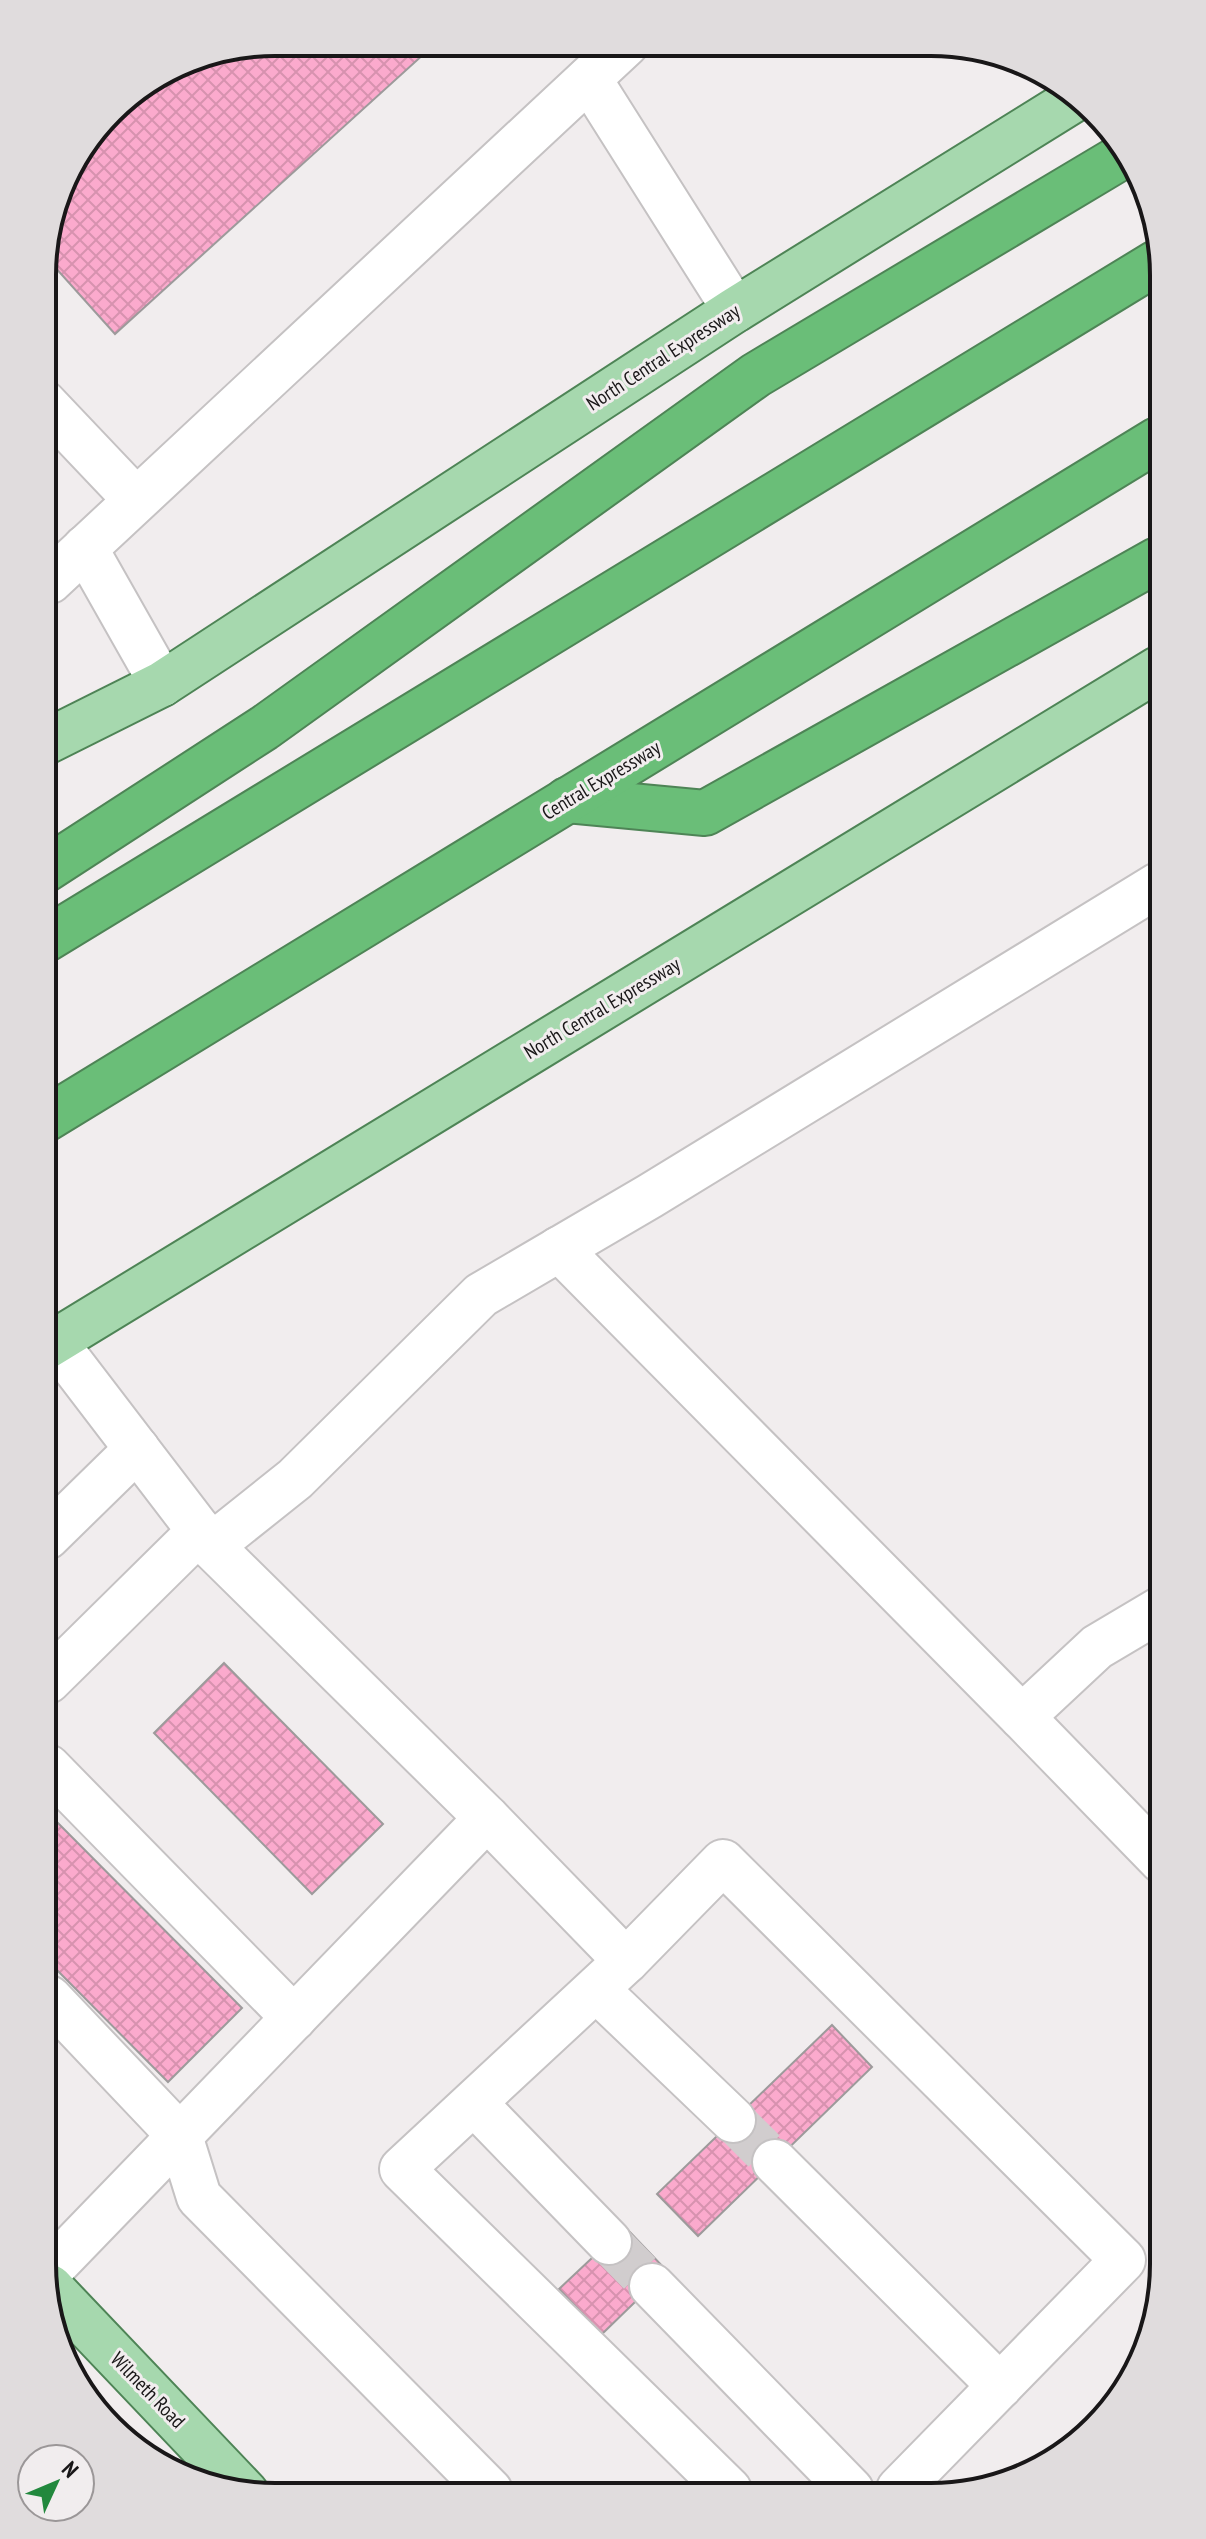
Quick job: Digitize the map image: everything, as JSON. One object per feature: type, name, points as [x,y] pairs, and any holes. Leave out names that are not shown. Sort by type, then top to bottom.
[{"type":"highway","points":[[56,863],[264,728],[756,375],[1117,159]]},
{"type":"highway","points":[[56,933],[1149,267]]},
{"type":"highway","name":"Central Expressway","points":[[56,1113],[1150,444]]},
{"type":"highway","points":[[567,800],[705,813],[1150,564]]},
{"type":"main road","name":"North Central Expressway","points":[[56,737],[162,684],[735,310],[1067,104]]},
{"type":"main road","name":"North Central Expressway","points":[[56,1341],[1150,674]]},
{"type":"main road","name":"Wilmeth Road","points":[[59,2296],[233,2479]]},
{"type":"lane","points":[[56,575],[613,56]]},
{"type":"lane","points":[[589,79],[735,310]]},
{"type":"lane","points":[[56,416],[136,500]]},
{"type":"lane","points":[[85,548],[162,684]]},
{"type":"lane","points":[[56,1674],[205,1539],[295,1479],[481,1295],[1150,890]]},
{"type":"lane","points":[[559,1249],[1150,1849]]},
{"type":"lane","points":[[56,1352],[137,1449],[205,1539],[487,1818],[612,1976],[733,2120]]},
{"type":"lane","points":[[56,1528],[137,1449]]},
{"type":"lane","points":[[1022,1717],[1097,1647],[1150,1616]]},
{"type":"lane","points":[[56,1775],[294,2018]]},
{"type":"lane","points":[[56,2264],[487,1818]]},
{"type":"lane","points":[[722,2483],[402,2169],[612,1976],[723,1862],[1123,2260],[905,2483]]},
{"type":"lane","points":[[56,2005],[180,2136],[199,2197],[482,2483]]},
{"type":"lane","points":[[474,2103],[609,2242]]},
{"type":"lane","points":[[775,2162],[1000,2386]]},
{"type":"lane","points":[[652,2286],[844,2483]]},
{"type":"building","points":[[260,56],[422,56],[115,334],[56,268],[56,260],[63,218],[73,191],[93,153],[120,120],[165,85],[232,60]]},
{"type":"building","points":[[224,1663],[383,1824],[312,1894],[154,1733]]},
{"type":"building","points":[[56,1821],[242,2008],[168,2082],[56,1969]]},
{"type":"building","points":[[832,2025],[872,2067],[698,2236],[657,2194]]},
{"type":"building","points":[[625,2227],[667,2271],[602,2334],[559,2289]]},
{"type":"tunnel","points":[[733,2120],[775,2162]]},
{"type":"tunnel","points":[[609,2242],[652,2286]]}]
